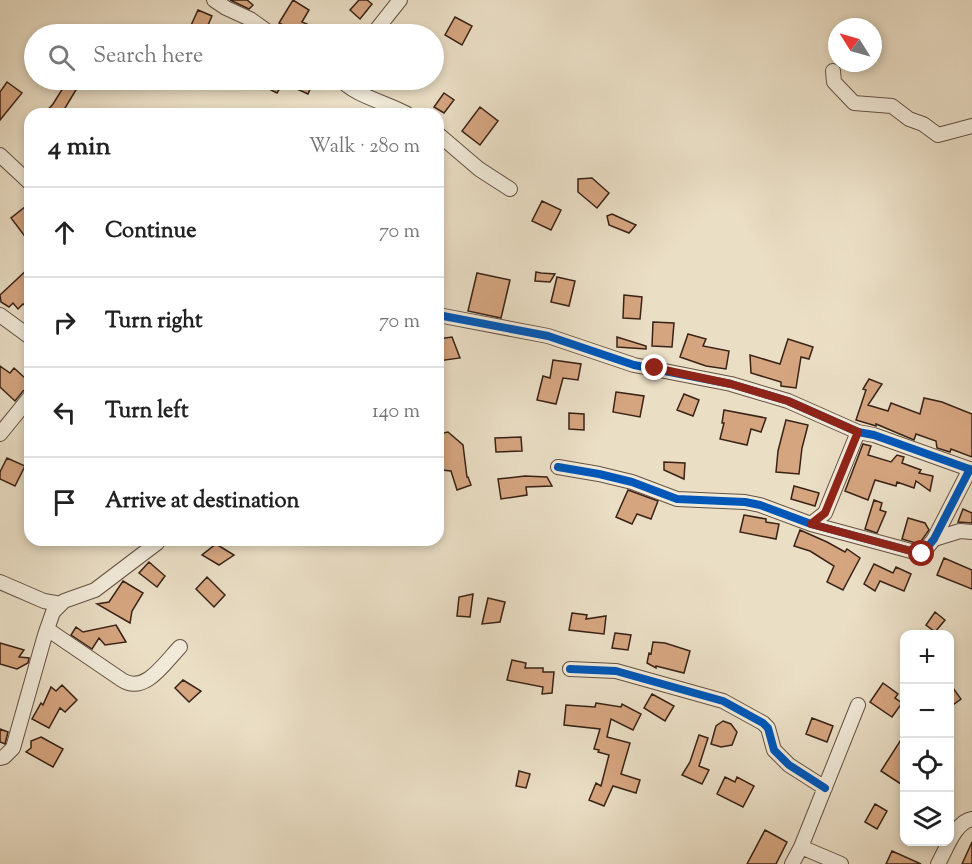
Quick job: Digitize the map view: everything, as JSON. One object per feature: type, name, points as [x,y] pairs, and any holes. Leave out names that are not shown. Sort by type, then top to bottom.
[{"type":"street","points":[[214,0],[257,24]]},
{"type":"street","points":[[381,24],[400,0]]},
{"type":"street","points":[[833,72],[834,82],[854,103],[892,106],[909,119],[923,124],[938,135],[972,126]]},
{"type":"street","points":[[354,90],[397,108]]},
{"type":"street","points":[[444,139],[479,169],[510,189]]},
{"type":"street","points":[[0,155],[24,177]]},
{"type":"street","points":[[0,315],[24,333]]},
{"type":"street","points":[[444,316],[548,336],[634,365],[731,384],[788,401],[858,432],[874,435],[971,469],[934,539],[922,554],[811,524],[760,505],[745,502],[687,501],[661,494],[632,482],[558,467]]},
{"type":"street","points":[[0,434],[24,404]]},
{"type":"street","points":[[811,524],[825,513],[858,432]]},
{"type":"street","points":[[934,539],[960,531],[972,532]]},
{"type":"street","points":[[0,582],[53,605],[95,590],[153,546]]},
{"type":"street","points":[[0,758],[13,748],[53,605]]},
{"type":"street","points":[[47,629],[122,680],[133,685],[139,685],[148,680],[180,647]]},
{"type":"street","points":[[570,669],[616,671],[723,701],[763,723],[768,728],[774,750],[789,765],[825,788]]},
{"type":"street","points":[[792,864],[858,705]]},
{"type":"street","points":[[938,864],[959,826],[968,819],[972,819]]},
{"type":"street","points":[[801,847],[841,864]]},
{"type":"building","points":[[230,0],[247,0],[253,5],[249,9]]},
{"type":"building","points":[[293,0],[309,10],[302,22],[307,24],[279,23]]},
{"type":"building","points":[[359,0],[367,0],[372,4],[360,19],[350,10]]},
{"type":"building","points":[[198,10],[212,16],[208,24],[192,24]]},
{"type":"building","points":[[455,17],[472,26],[462,45],[445,35]]},
{"type":"building","points":[[7,82],[22,93],[0,120],[0,92]]},
{"type":"building","points":[[62,90],[76,90],[65,108],[49,108]]},
{"type":"building","points":[[444,93],[454,100],[444,113],[444,108],[434,107]]},
{"type":"building","points":[[480,107],[498,121],[480,145],[462,131]]},
{"type":"building","points":[[592,178],[609,193],[597,208],[578,192],[578,179]]},
{"type":"building","points":[[542,201],[561,210],[551,230],[532,221]]},
{"type":"building","points":[[24,208],[24,235],[11,218]]},
{"type":"building","points":[[612,214],[636,225],[629,233],[609,225],[607,216]]},
{"type":"building","points":[[536,272],[555,274],[550,282],[535,281]]},
{"type":"building","points":[[24,273],[24,305],[18,309],[13,303],[9,307],[1,302],[0,295]]},
{"type":"building","points":[[477,273],[510,280],[501,318],[468,311]]},
{"type":"building","points":[[557,277],[575,281],[569,306],[551,302]]},
{"type":"building","points":[[624,295],[642,297],[640,319],[623,318]]},
{"type":"building","points":[[653,322],[674,323],[672,347],[652,346]]},
{"type":"building","points":[[688,334],[706,339],[703,346],[729,351],[726,369],[706,366],[680,357]]},
{"type":"building","points":[[452,337],[460,358],[444,360],[444,338]]},
{"type":"building","points":[[617,337],[646,346],[646,349],[617,347]]},
{"type":"building","points":[[788,339],[813,347],[809,359],[801,357],[796,388],[781,386],[781,382],[751,373],[750,355],[780,364]]},
{"type":"building","points":[[553,360],[581,364],[578,380],[563,378],[556,404],[537,400],[543,376],[550,378]]},
{"type":"building","points":[[0,366],[10,373],[14,368],[24,377],[24,390],[15,401],[0,387]]},
{"type":"building","points":[[869,379],[882,384],[868,405],[888,411],[891,403],[920,414],[924,398],[942,402],[972,414],[972,457],[951,449],[950,452],[937,448],[936,441],[916,434],[914,440],[876,424],[876,426],[856,420],[866,390],[863,389]]},
{"type":"building","points":[[616,392],[644,396],[640,417],[613,412]]},
{"type":"building","points":[[684,394],[699,400],[693,416],[677,410]]},
{"type":"building","points":[[724,410],[766,418],[761,432],[751,429],[747,445],[720,439]]},
{"type":"building","points":[[569,413],[584,414],[584,430],[569,429]]},
{"type":"building","points":[[786,420],[808,425],[799,474],[776,472],[778,451]]},
{"type":"building","points":[[448,432],[463,445],[467,477],[471,485],[457,490],[451,471],[444,470],[444,433]]},
{"type":"building","points":[[521,437],[522,451],[496,452],[495,438]]},
{"type":"building","points":[[863,444],[871,446],[868,455],[891,462],[897,455],[904,457],[902,463],[921,470],[919,473],[933,476],[930,491],[916,481],[914,488],[897,482],[896,486],[875,480],[868,500],[845,491]]},
{"type":"building","points":[[7,458],[24,466],[15,486],[0,479],[0,472]]},
{"type":"building","points":[[664,462],[685,463],[684,479],[664,470]]},
{"type":"building","points":[[525,476],[547,477],[552,486],[526,487],[527,495],[501,499],[498,479]]},
{"type":"building","points":[[794,486],[819,493],[815,506],[791,499]]},
{"type":"building","points":[[628,490],[658,501],[651,519],[637,514],[632,524],[616,517]]},
{"type":"building","points":[[874,500],[882,503],[880,510],[886,512],[877,533],[865,529]]},
{"type":"building","points":[[963,509],[972,513],[972,523],[958,522]]},
{"type":"building","points":[[744,515],[779,524],[776,539],[740,532]]},
{"type":"building","points":[[908,518],[925,523],[929,530],[919,544],[902,539]]},
{"type":"building","points":[[800,530],[845,552],[847,549],[860,558],[843,590],[827,582],[834,566],[810,551],[794,546]]},
{"type":"building","points":[[213,546],[219,546],[234,555],[219,565],[202,555]]},
{"type":"building","points":[[944,558],[972,570],[972,589],[937,575]]},
{"type":"building","points":[[149,562],[165,576],[157,587],[139,573]]},
{"type":"building","points":[[874,564],[893,573],[896,567],[911,574],[904,591],[880,581],[875,591],[864,584]]},
{"type":"building","points":[[207,577],[225,595],[214,607],[196,589]]},
{"type":"building","points":[[123,581],[143,593],[132,611],[130,623],[97,604],[109,602]]},
{"type":"building","points":[[473,594],[470,617],[457,616],[459,597]]},
{"type":"building","points":[[488,598],[505,602],[500,622],[482,624]]},
{"type":"building","points":[[935,612],[945,620],[937,630],[926,625]]},
{"type":"building","points":[[572,613],[587,615],[586,619],[606,616],[604,634],[569,630]]},
{"type":"building","points":[[116,625],[126,642],[105,645],[99,638],[92,649],[71,635],[76,627],[83,632]]},
{"type":"building","points":[[615,633],[631,635],[628,650],[612,648]]},
{"type":"building","points":[[653,642],[665,643],[690,651],[684,673],[656,666],[656,668],[647,663]]},
{"type":"building","points":[[0,643],[24,650],[19,657],[29,658],[28,663],[17,669],[0,664]]},
{"type":"building","points":[[512,660],[526,663],[525,668],[543,668],[543,672],[554,672],[552,693],[542,694],[543,687],[507,680]]},
{"type":"building","points":[[183,680],[201,691],[189,702],[175,688]]},
{"type":"building","points":[[883,683],[898,694],[895,698],[900,702],[900,706],[892,717],[870,702]]},
{"type":"building","points":[[62,685],[77,700],[65,712],[60,708],[49,728],[32,719],[41,703],[43,705],[51,687],[56,691]]},
{"type":"building","points":[[954,689],[961,699],[954,704]]},
{"type":"building","points":[[652,694],[674,706],[665,721],[644,708]]},
{"type":"building","points":[[596,703],[621,707],[622,704],[641,714],[633,730],[611,719],[607,737],[630,743],[621,774],[640,780],[636,793],[613,786],[604,806],[589,800],[596,783],[601,786],[609,755],[594,749],[600,729],[564,725],[566,705],[595,707]]},
{"type":"building","points":[[812,718],[833,726],[827,742],[806,734]]},
{"type":"building","points":[[723,721],[731,724],[737,732],[732,745],[721,747],[711,744],[716,726]]},
{"type":"building","points":[[0,729],[8,732],[5,744],[0,742]]},
{"type":"building","points":[[699,735],[708,738],[699,766],[709,770],[702,784],[682,775],[690,762]]},
{"type":"building","points":[[41,737],[63,749],[53,767],[26,752],[31,748],[31,741]]},
{"type":"building","points":[[900,741],[900,783],[881,771]]},
{"type":"building","points":[[519,771],[530,774],[526,788],[516,786]]},
{"type":"building","points":[[725,777],[735,782],[737,777],[754,786],[743,807],[717,794]]},
{"type":"building","points":[[875,804],[887,811],[877,829],[865,822]]},
{"type":"building","points":[[765,830],[787,842],[776,864],[747,864]]},
{"type":"building","points":[[972,842],[972,864],[962,864]]},
{"type":"building","points":[[892,851],[921,864],[886,864]]},
{"type":"cycle path","points":[[444,316],[548,336],[634,365],[731,384],[788,401],[858,432],[874,435],[972,470]]},
{"type":"cycle path","points":[[558,467],[632,482],[677,499],[745,502],[760,505],[811,524],[922,554],[934,539],[970,469]]},
{"type":"cycle path","points":[[570,669],[616,671],[723,701],[763,723],[768,728],[774,750],[789,765],[825,788]]},
{"type":"route","points":[[655,368],[731,384],[788,401],[858,432],[825,513],[811,524],[922,554]]}]
